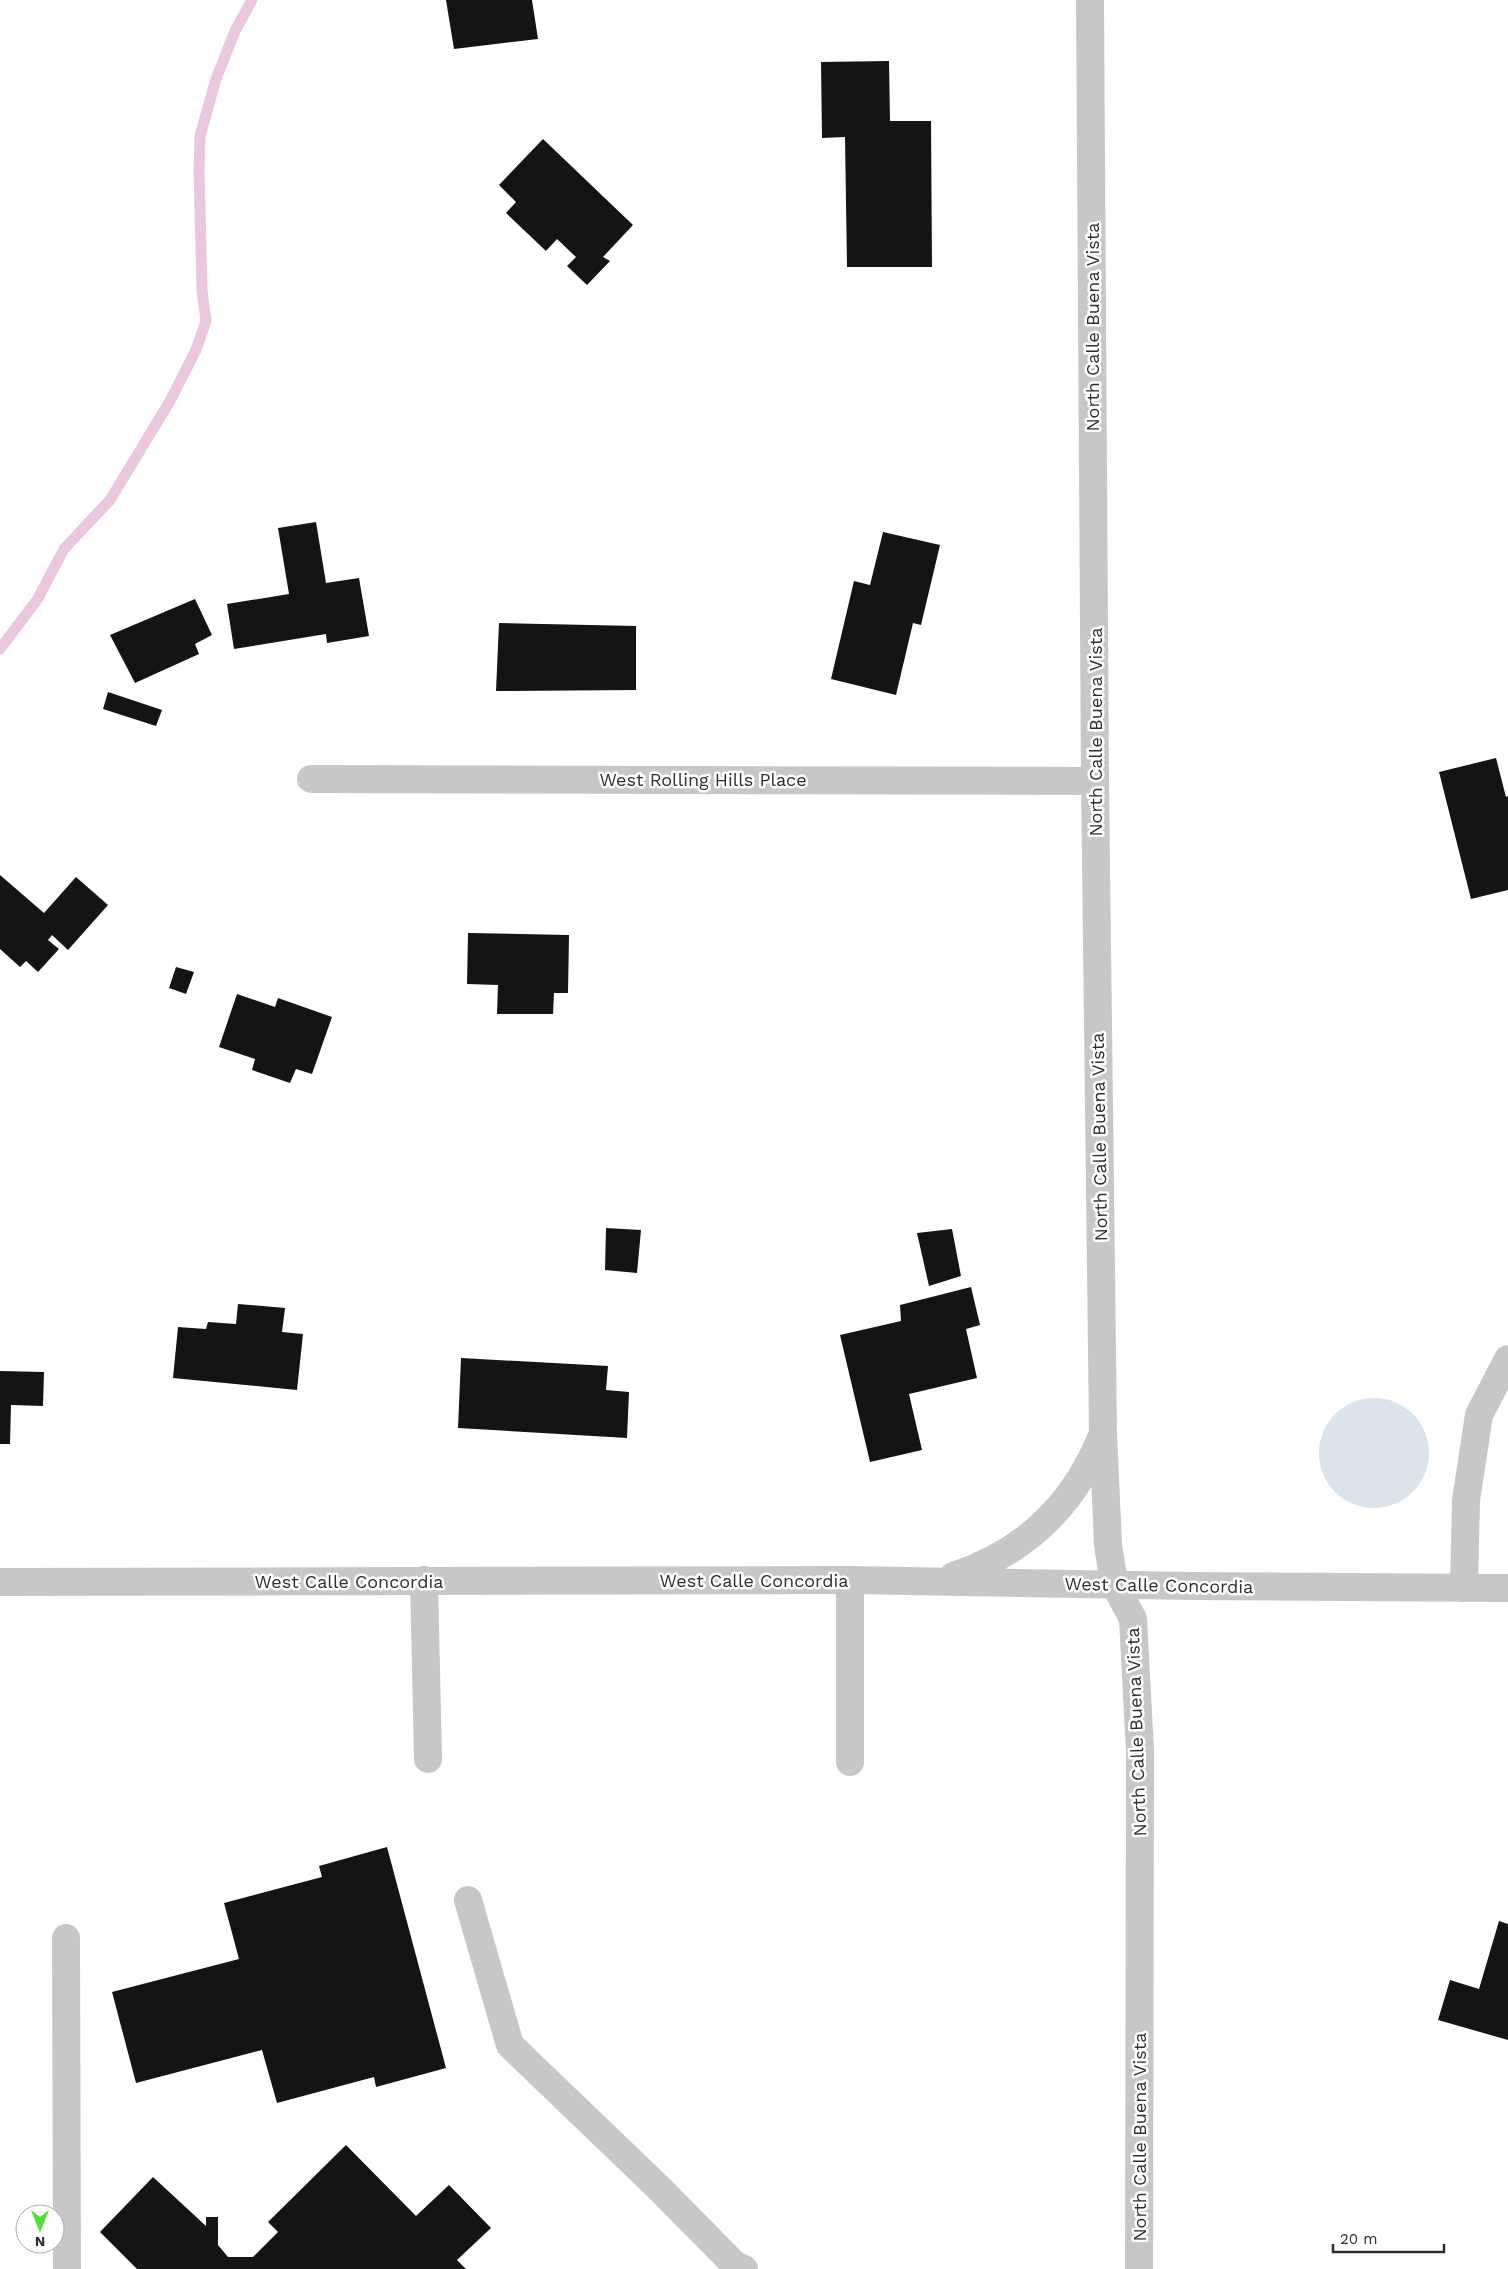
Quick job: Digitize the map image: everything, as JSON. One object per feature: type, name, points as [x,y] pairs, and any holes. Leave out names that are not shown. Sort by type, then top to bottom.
[{"type":"street","name":"North Calle Buena Vista","points":[[1090,0],[1095,781],[1103,1432],[1108,1544],[1114,1583],[1133,1619],[1140,1751],[1138,2269]]},
{"type":"street","name":"West Rolling Hills Place","points":[[311,779],[1095,781]]},
{"type":"street","points":[[1464,1588],[1466,1500],[1479,1415],[1508,1359]]},
{"type":"street","points":[[940,1580],[991,1561],[1022,1543],[1038,1530],[1064,1503],[1077,1485],[1091,1462],[1103,1432]]},
{"type":"street","points":[[424,1580],[428,1759]]},
{"type":"street","points":[[850,1580],[850,1762]]},
{"type":"street","name":"West Calle Concordia","points":[[0,1582],[940,1580],[1193,1586],[1508,1588]]},
{"type":"street","points":[[468,1900],[510,2045],[735,2265],[744,2269]]},
{"type":"street","points":[[66,1938],[68,2269]]},
{"type":"shaded area","points":[[1374,1398],[1395,1402],[1413,1414],[1425,1432],[1429,1453],[1425,1474],[1413,1492],[1395,1504],[1374,1508],[1353,1504],[1335,1492],[1323,1474],[1319,1453],[1323,1432],[1335,1414],[1353,1402]]},
{"type":"building","points":[[446,0],[532,0],[538,39],[454,49]]},
{"type":"building","points":[[889,61],[890,121],[931,121],[932,267],[847,267],[845,137],[822,138],[821,62]]},
{"type":"building","points":[[543,139],[633,225],[603,257],[610,261],[587,285],[567,266],[576,257],[557,239],[546,251],[506,213],[516,202],[499,185]]},
{"type":"building","points":[[316,522],[326,583],[359,578],[369,636],[327,643],[326,634],[234,649],[227,604],[289,594],[278,528]]},
{"type":"building","points":[[883,532],[940,545],[921,625],[913,623],[896,695],[831,679],[854,581],[870,585]]},
{"type":"building","points":[[195,599],[212,635],[195,644],[199,654],[135,683],[110,635]]},
{"type":"building","points":[[499,623],[636,626],[636,690],[496,691]]},
{"type":"building","points":[[108,692],[162,710],[156,726],[103,709]]},
{"type":"building","points":[[1496,758],[1506,797],[1508,796],[1508,890],[1471,899],[1439,772]]},
{"type":"building","points":[[0,875],[44,913],[76,877],[108,905],[68,950],[52,935],[48,940],[59,949],[38,972],[26,961],[20,967],[0,949]]},
{"type":"building","points":[[468,933],[569,935],[568,993],[554,993],[553,1014],[497,1014],[498,985],[467,984]]},
{"type":"building","points":[[176,967],[194,972],[186,994],[169,988]]},
{"type":"building","points":[[237,994],[275,1007],[278,998],[332,1017],[312,1074],[296,1069],[290,1083],[252,1070],[255,1059],[219,1047]]},
{"type":"building","points":[[606,1228],[641,1230],[637,1273],[605,1270]]},
{"type":"building","points":[[952,1229],[961,1276],[929,1286],[917,1233]]},
{"type":"building","points":[[971,1287],[980,1325],[966,1329],[977,1378],[909,1394],[922,1450],[870,1462],[840,1335],[901,1321],[900,1305]]},
{"type":"building","points":[[238,1304],[285,1308],[282,1332],[303,1334],[297,1390],[173,1378],[178,1327],[206,1329],[208,1322],[236,1324]]},
{"type":"building","points":[[461,1358],[608,1366],[606,1390],[629,1392],[627,1438],[458,1428]]},
{"type":"building","points":[[0,1371],[44,1372],[43,1406],[11,1405],[10,1444],[0,1444]]},
{"type":"building","points":[[387,1847],[446,2068],[376,2087],[374,2077],[277,2103],[262,2050],[136,2083],[112,1992],[239,1959],[224,1903],[322,1877],[319,1866]]},
{"type":"building","points":[[1499,1921],[1508,1924],[1508,2040],[1438,2020],[1450,1980],[1479,1989]]},
{"type":"building","points":[[346,2145],[416,2216],[449,2185],[491,2228],[457,2260],[466,2269],[137,2269],[100,2232],[153,2177],[206,2226],[206,2217],[218,2217],[218,2245],[228,2257],[253,2257],[278,2232],[268,2222]]},
{"type":"waterway","points":[[0,649],[37,600],[64,549],[110,500],[170,401],[196,350],[206,321],[202,290],[200,136],[216,79],[235,31],[252,0]]}]
